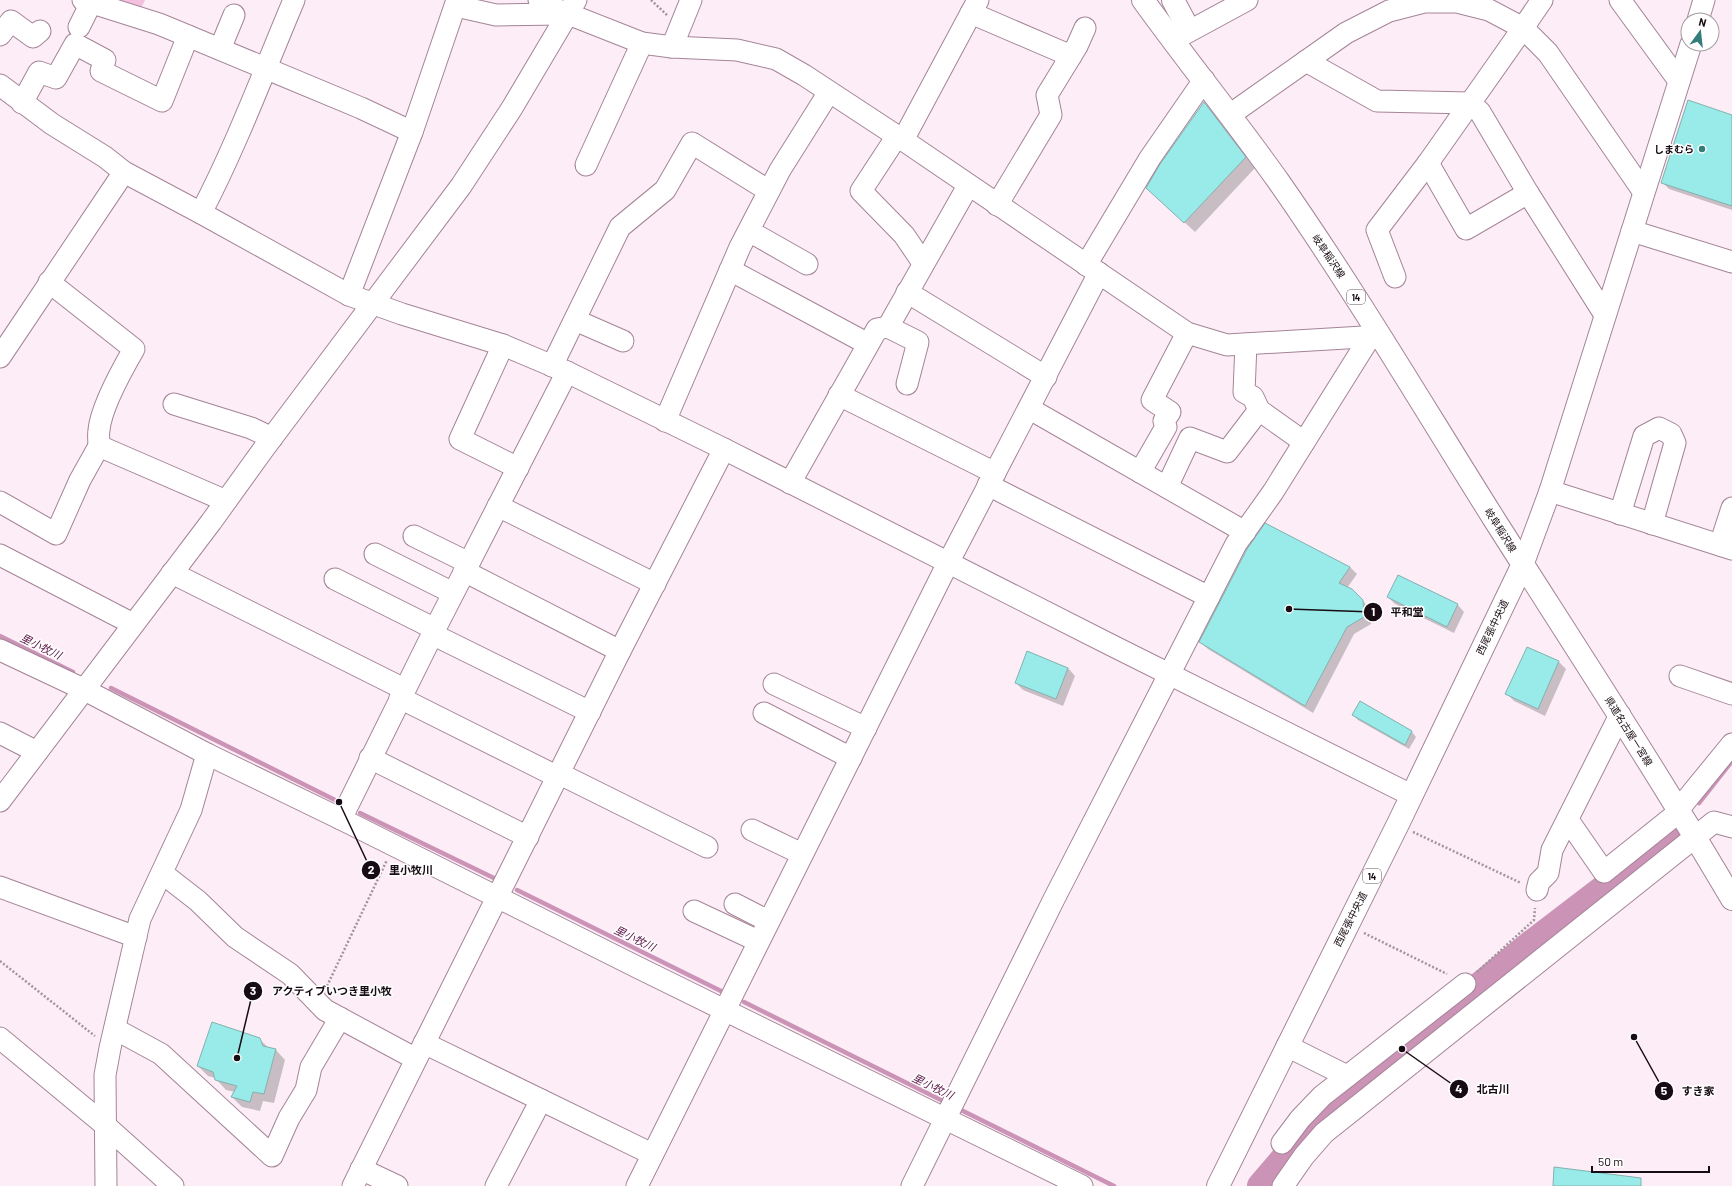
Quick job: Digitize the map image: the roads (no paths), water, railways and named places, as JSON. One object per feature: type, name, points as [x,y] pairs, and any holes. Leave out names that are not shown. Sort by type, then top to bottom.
[{"type":"main road","name":"岐阜稲沢線","points":[[1143,0],[1181,35],[1204,80],[1231,114],[1279,182],[1375,336],[1523,564]]},
{"type":"main road","points":[[1173,0],[1181,35]]},
{"type":"main road","name":"県道名古屋一宮線","points":[[1523,564],[1620,715],[1696,837],[1732,899]]},
{"type":"main road","name":"西尾張中央道","points":[[1223,1184],[1287,1046],[1398,824],[1523,564]]},
{"type":"street","points":[[201,213],[229,156],[294,0]]},
{"type":"street","points":[[539,0],[543,4],[572,7],[642,43],[672,47],[737,50],[776,59],[804,75],[900,138],[968,186],[1187,333],[1227,345],[1375,336]]},
{"type":"street","points":[[672,47],[691,0]]},
{"type":"street","points":[[1395,277],[1377,230],[1428,163],[1524,28],[1542,0]]},
{"type":"street","points":[[1620,0],[1679,81]]},
{"type":"street","points":[[1700,12],[1704,0]]},
{"type":"street","points":[[78,27],[87,2],[159,24],[412,132]]},
{"type":"street","points":[[1181,35],[1239,2]]},
{"type":"street","points":[[1231,114],[1346,33],[1389,11],[1424,2],[1457,2],[1489,10],[1524,28],[1548,53],[1643,191]]},
{"type":"street","points":[[349,295],[412,132],[456,3],[496,16],[572,7]]},
{"type":"street","points":[[923,262],[904,235],[861,191],[900,138],[976,3],[1071,56]]},
{"type":"street","points":[[0,801],[461,186],[512,108],[572,7]]},
{"type":"street","points":[[220,49],[234,15]]},
{"type":"street","points":[[0,35],[11,21],[33,37],[40,31]]},
{"type":"street","points":[[997,205],[1051,115],[1047,95],[1071,56],[1085,28]]},
{"type":"street","points":[[22,103],[38,72],[56,78],[75,44],[105,60],[101,71],[162,101],[188,36]]},
{"type":"street","points":[[586,165],[642,43]]},
{"type":"street","name":"14","points":[[1523,564],[1550,491],[1632,231],[1643,191],[1688,52]]},
{"type":"street","points":[[1306,61],[1377,101],[1470,102],[1480,112],[1528,193],[1605,315]]},
{"type":"street","points":[[637,1186],[724,1009],[948,563],[1046,377],[1092,269],[1150,158],[1204,80]]},
{"type":"street","points":[[0,85],[22,103],[52,124],[105,157],[124,172],[349,295],[402,314],[503,345],[560,369],[724,449],[1170,675],[1411,795]]},
{"type":"street","points":[[665,421],[730,270],[749,231],[780,170],[829,92]]},
{"type":"street","points":[[0,104],[60,144],[86,146]]},
{"type":"street","points":[[341,818],[466,567],[518,468],[560,369],[575,320],[620,227],[665,190],[692,143],[769,191]]},
{"type":"street","points":[[1428,163],[1466,229],[1528,193]]},
{"type":"street","points":[[0,357],[124,172]]},
{"type":"street","points":[[888,327],[923,262],[968,186]]},
{"type":"street","points":[[749,231],[807,264]]},
{"type":"street","points":[[1632,231],[1732,262]]},
{"type":"street","points":[[730,270],[868,344]]},
{"type":"street","points":[[0,502],[56,534],[80,480],[99,446],[99,429],[106,407],[120,373],[134,349],[49,282]]},
{"type":"street","points":[[907,292],[1046,377]]},
{"type":"street","points":[[575,320],[623,341]]},
{"type":"street","points":[[790,483],[877,329],[888,327],[918,342],[907,384]]},
{"type":"street","points":[[1140,472],[1166,428],[1164,421],[1170,412],[1152,400],[1187,333]]},
{"type":"street","points":[[912,1186],[1054,899],[1236,544],[1273,492],[1304,442],[1375,336]]},
{"type":"street","points":[[1246,344],[1244,392],[1253,397],[1259,410],[1304,442]]},
{"type":"street","points":[[503,345],[460,439],[518,468]]},
{"type":"street","points":[[839,396],[1209,597]]},
{"type":"street","points":[[174,404],[251,428],[272,438]]},
{"type":"street","points":[[1030,409],[1245,532]]},
{"type":"street","points":[[1167,487],[1190,438],[1227,452],[1259,410]]},
{"type":"street","points":[[1620,514],[1644,436],[1660,428],[1671,434],[1675,443],[1652,524]]},
{"type":"street","points":[[99,446],[226,501]]},
{"type":"street","points":[[397,1186],[357,1178],[620,650],[724,449]]},
{"type":"street","points":[[1550,491],[1726,547],[1732,508]]},
{"type":"street","points":[[498,506],[655,584]]},
{"type":"street","points":[[414,536],[466,567],[620,650]]},
{"type":"street","points":[[375,554],[453,593]]},
{"type":"street","points":[[0,555],[133,624]]},
{"type":"street","points":[[172,573],[559,775],[707,847]]},
{"type":"street","points":[[335,579],[590,712]]},
{"type":"street","points":[[0,650],[83,689],[207,754],[341,818],[638,968],[724,1009],[950,1110],[1082,1186]]},
{"type":"street","points":[[1680,676],[1732,694]]},
{"type":"street","points":[[774,684],[866,728]]},
{"type":"street","points":[[764,713],[851,758]]},
{"type":"street","points":[[1536,890],[1539,882],[1548,873],[1552,850],[1620,715]]},
{"type":"street","points":[[0,733],[37,752]]},
{"type":"street","points":[[1568,820],[1604,872],[1679,811],[1732,744]]},
{"type":"street","points":[[106,1186],[105,1075],[140,919],[191,810],[207,754]]},
{"type":"street","points":[[370,758],[528,837]]},
{"type":"street","points":[[1283,1186],[1304,1156],[1324,1134],[1714,822],[1732,827]]},
{"type":"street","points":[[752,830],[802,854]]},
{"type":"street","points":[[162,873],[198,901],[235,937],[290,974],[325,1010],[340,1018],[541,1100],[652,1154]]},
{"type":"street","points":[[0,887],[136,937]]},
{"type":"street","points":[[735,904],[768,921]]},
{"type":"street","points":[[694,910],[758,941]]},
{"type":"street","points":[[1282,1143],[1300,1119],[1322,1096],[1465,984]]},
{"type":"street","points":[[113,1038],[161,1054],[272,1156],[289,1118],[306,1090],[311,1067],[340,1018]]},
{"type":"street","points":[[0,1038],[106,1126],[173,1186]]},
{"type":"street","points":[[1287,1046],[1347,1076]]},
{"type":"street","points":[[496,1186],[541,1100]]},
{"type":"waterway","name":"里小牧川","points":[[0,636],[73,672]]},
{"type":"waterway","name":"里小牧川","points":[[111,688],[339,802]]},
{"type":"waterway","points":[[1699,803],[1732,761]]},
{"type":"waterway","name":"里小牧川","points":[[360,813],[500,881]]},
{"type":"waterway","points":[[1261,1186],[1309,1130],[1345,1092],[1402,1049],[1534,942],[1653,851],[1672,831]]},
{"type":"waterway","name":"里小牧川","points":[[517,890],[723,992]]},
{"type":"waterway","name":"里小牧川","points":[[744,1002],[947,1103]]},
{"type":"waterway","name":"里小牧川","points":[[957,1108],[1114,1186]]},
{"type":"place","name":"しまむら","points":[[1702,149]]},
{"type":"place","name":"平和堂","points":[[1289,609]]},
{"type":"place","name":"里小牧川","points":[[339,802]]},
{"type":"place","name":"すき家","points":[[1634,1037]]},
{"type":"place","name":"北古川","points":[[1402,1049]]},
{"type":"place","name":"アクティブいつき里小牧","points":[[237,1058]]}]
